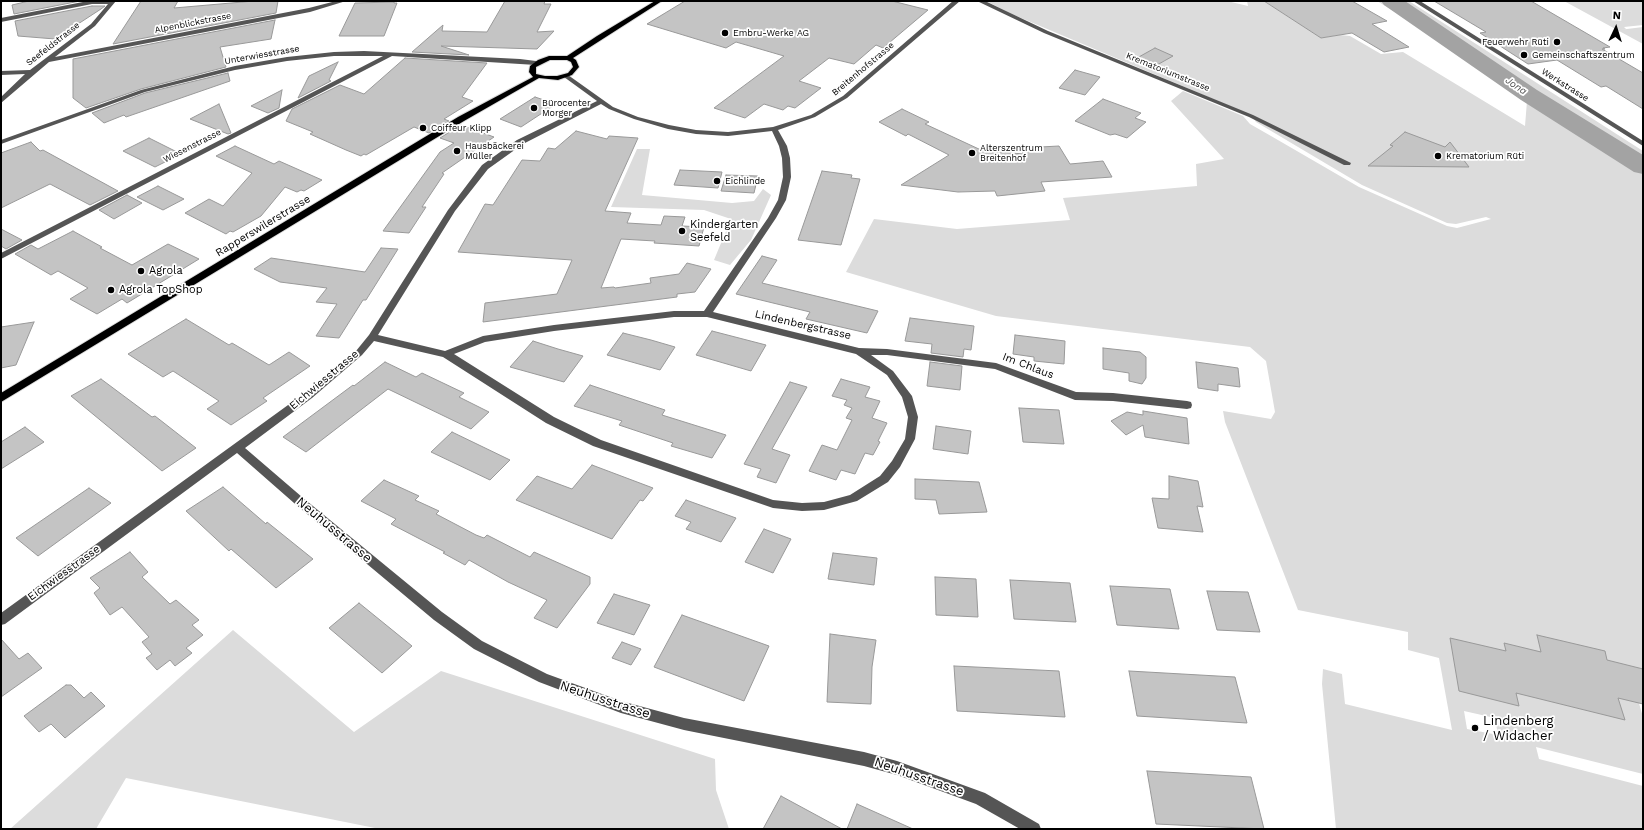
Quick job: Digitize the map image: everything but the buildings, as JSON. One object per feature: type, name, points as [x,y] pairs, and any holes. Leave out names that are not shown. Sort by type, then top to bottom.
[{"type":"main road","points":[[568,58],[599,37],[659,1]]},
{"type":"main road","points":[[549,58],[568,58],[574,61],[576,67],[573,72],[566,76],[549,79],[537,76],[532,72],[533,66],[536,63],[549,58]]},
{"type":"main road","name":"Rapperswilerstrasse","points":[[1,398],[462,119],[537,76]]},
{"type":"street","name":"Alpenblickstrasse","points":[[45,61],[310,10],[343,1]]},
{"type":"street","name":"Breitenhofstrasse","points":[[566,76],[610,108],[636,118],[682,130],[728,134],[774,129],[813,116],[845,97],[957,1]]},
{"type":"street","name":"Krematoriumstrasse","points":[[980,1],[1046,32],[1251,116],[1347,164]]},
{"type":"street","name":"Werkstrasse","points":[[1416,1],[1643,144]]},
{"type":"street","points":[[1,20],[92,2],[112,2]]},
{"type":"street","name":"Seefeldstrasse","points":[[1,101],[31,72],[93,25],[112,2]]},
{"type":"street","name":"Unterwiesstrasse","points":[[1,142],[143,91],[235,68],[315,56],[391,54],[536,63]]},
{"type":"street","name":"Wiesenstrasse","points":[[1,256],[391,54]]},
{"type":"street","points":[[1,73],[31,72]]},
{"type":"street","name":"Eichwiesstrasse","points":[[1,620],[238,447],[335,374],[359,353],[372,337],[452,210],[485,167],[520,142],[601,102]]},
{"type":"street","points":[[707,314],[772,218],[782,200],[787,177],[786,158],[780,140],[774,129]]},
{"type":"street","name":"Lindenbergstrasse","points":[[372,337],[446,354],[550,420],[597,443],[767,502],[802,507],[824,506],[853,498],[884,479],[896,464],[910,439],[913,417],[907,396],[890,373],[859,351],[707,314],[674,314],[561,327],[483,339],[446,354]]},
{"type":"street","name":"Im Chlaus","points":[[859,351],[887,352],[996,366],[1075,396],[1113,397],[1187,405]]},
{"type":"street","name":"Neuhusstrasse","points":[[238,447],[298,500],[438,616],[478,645],[543,678],[621,707],[677,722],[864,759],[897,768],[980,798],[1034,829]]},
{"type":"shaded area","points":[[986,1],[1227,1],[1248,6],[1247,1],[1264,1],[1321,38],[1340,35],[1350,36],[1381,54],[1403,52],[1525,126],[1527,101],[1430,33],[1377,1],[1409,1],[1643,151],[1643,669],[1628,666],[1643,717],[1643,774],[1536,747],[1539,759],[1643,786],[1643,829],[1336,829],[1322,684],[1323,669],[1342,674],[1345,704],[1452,730],[1439,658],[1408,650],[1408,632],[1298,610],[1225,422],[1223,411],[1271,419],[1275,412],[1266,361],[1250,347],[996,316],[846,272],[874,219],[957,229],[1070,220],[1063,198],[1197,186],[1196,164],[1224,159],[1171,101],[1183,91],[1243,116],[1250,124],[1359,187],[1447,226],[1457,228],[1491,219],[1486,217],[1456,224],[1447,223],[1362,185],[1256,122],[1251,115],[1014,15]],"holes":[[[1464,711],[1495,718],[1498,735],[1467,729]]]},
{"type":"shaded area","points":[[1564,1],[1643,1],[1643,25],[1624,27],[1626,29],[1619,30],[1643,27],[1643,44]]},
{"type":"shaded area","points":[[637,149],[650,149],[642,195],[732,203],[754,201],[763,189],[771,195],[751,240],[730,265],[714,260],[731,219],[704,210],[611,207]]},
{"type":"shaded area","points":[[233,630],[354,732],[441,671],[715,759],[716,790],[729,829],[380,829],[126,778],[96,829],[10,829]]},
{"type":"waterway","name":"Jona","points":[[1391,1],[1529,95],[1643,166]]},
{"type":"place","name":"Embru-Werke AG","points":[[725,33]]},
{"type":"place","name":"Feuerwehr Rüti","points":[[1557,42]]},
{"type":"place","name":"Gemeinschaftszentrum","points":[[1524,55]]},
{"type":"place","name":"Bürocenter Morger","points":[[534,108]]},
{"type":"place","name":"Coiffeur Klipp","points":[[423,128]]},
{"type":"place","name":"Hausbäckerei Müller","points":[[457,151]]},
{"type":"place","name":"Alterszentrum Breitenhof","points":[[972,153]]},
{"type":"place","name":"Krematorium Rüti","points":[[1438,156]]},
{"type":"place","name":"Eichlinde","points":[[717,181]]},
{"type":"place","name":"Kindergarten Seefeld","points":[[682,231]]},
{"type":"place","name":"Agrola","points":[[141,271]]},
{"type":"place","name":"Agrola TopShop","points":[[111,290]]},
{"type":"place","name":"Lindenberg / Widacher","points":[[1475,728]]}]
